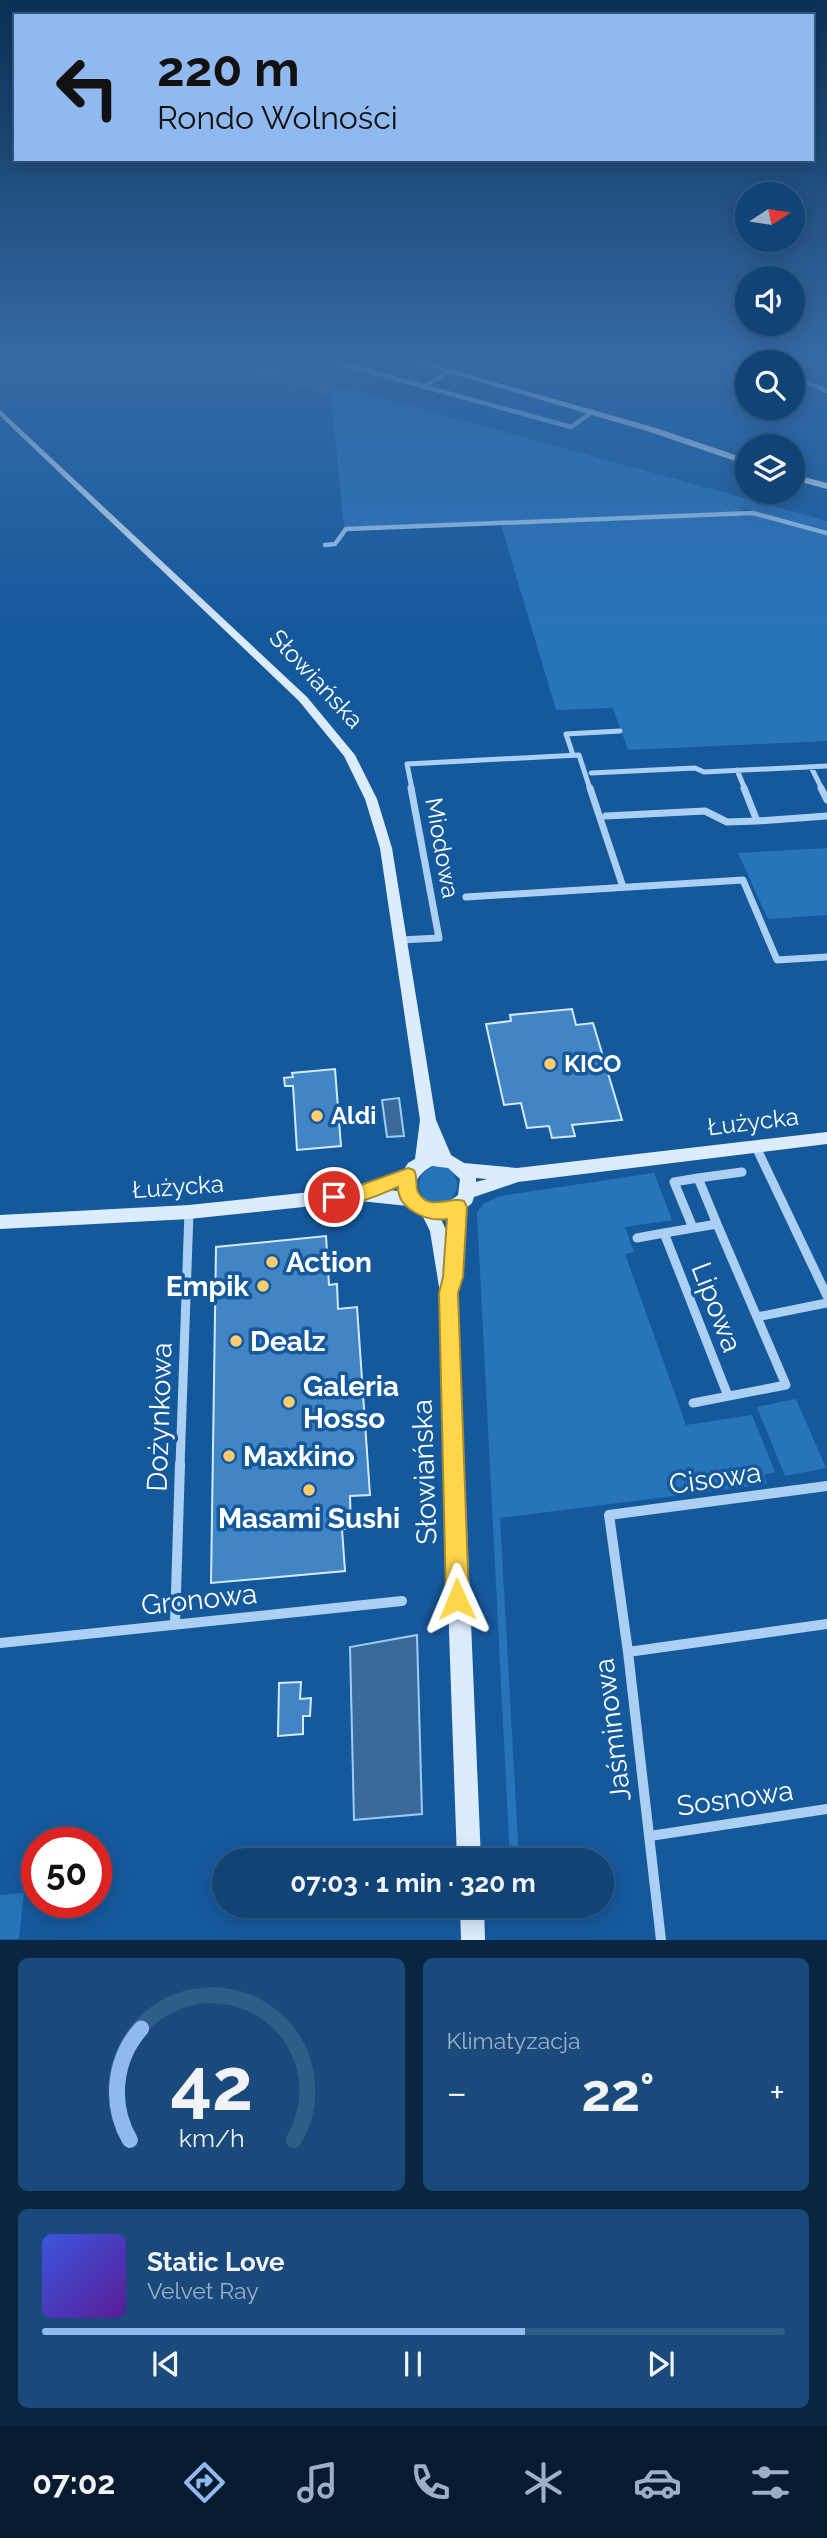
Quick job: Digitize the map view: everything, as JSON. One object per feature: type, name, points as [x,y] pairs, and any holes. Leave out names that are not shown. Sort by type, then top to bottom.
[{"type":"street","name":"Słowiańska","points":[[42,452],[303,699],[342,746],[367,789],[382,832],[428,1120],[445,1159]]},
{"type":"street","points":[[715,452],[735,458]]},
{"type":"street","points":[[805,480],[827,486]]},
{"type":"street","points":[[325,545],[335,544],[346,529],[753,513],[827,533]]},
{"type":"street","points":[[620,731],[566,734],[573,755],[579,755],[622,887]]},
{"type":"street","name":"Miodowa","points":[[401,940],[439,938],[407,764],[573,755]]},
{"type":"street","points":[[591,773],[695,768],[704,772],[827,766]]},
{"type":"street","points":[[811,767],[827,800]]},
{"type":"street","points":[[737,770],[757,821]]},
{"type":"street","points":[[606,816],[705,811],[727,822],[827,816]]},
{"type":"street","points":[[466,897],[743,880],[778,960],[827,957]]},
{"type":"street","name":"Słowiańska","points":[[423,1161],[428,1120]]},
{"type":"street","name":"Łużycka","points":[[464,1170],[518,1175],[827,1138]]},
{"type":"street","points":[[757,1147],[827,1296]]},
{"type":"street","points":[[445,1159],[464,1170],[468,1177],[468,1192],[457,1207],[443,1212],[428,1211],[410,1199],[406,1187],[408,1176],[423,1161],[445,1159]]},
{"type":"street","name":"Lipowa","points":[[693,1228],[674,1182],[742,1172]]},
{"type":"street","name":"Łużycka","points":[[468,1192],[518,1175]]},
{"type":"street","name":"Łużycka","points":[[359,1194],[408,1176]]},
{"type":"street","name":"Lipowa","points":[[694,1404],[786,1385],[698,1178]]},
{"type":"street","name":"Łużycka","points":[[0,1222],[189,1212],[359,1194],[410,1199]]},
{"type":"street","name":"Słowiańska","points":[[449,1293],[453,1277],[457,1207]]},
{"type":"street","name":"Słowiańska","points":[[428,1211],[438,1230],[449,1293],[468,1848]]},
{"type":"street","name":"Dożynkowa","points":[[175,1624],[189,1212]]},
{"type":"street","name":"Lipowa","points":[[637,1238],[717,1224]]},
{"type":"street","name":"Lipowa","points":[[664,1233],[728,1396]]},
{"type":"street","name":"Lipowa","points":[[757,1317],[827,1303]]},
{"type":"street","name":"Cisowa","points":[[609,1515],[827,1486]]},
{"type":"street","name":"Jaśminowa","points":[[609,1515],[628,1651],[661,1940]]},
{"type":"street","name":"Gronowa","points":[[0,1643],[402,1601]]},
{"type":"street","points":[[628,1651],[827,1624]]},
{"type":"street","name":"Sosnowa","points":[[650,1836],[827,1810]]},
{"type":"street","points":[[472,1918],[473,1940]]},
{"type":"shaded area","points":[[337,452],[576,452],[735,496],[735,504],[765,504],[827,521],[827,530],[732,505],[743,509],[737,512],[344,527]]},
{"type":"shaded area","points":[[753,515],[827,535],[827,741],[628,750],[613,708],[556,710],[501,525]]},
{"type":"shaded area","points":[[827,848],[827,915],[768,919],[738,853]]},
{"type":"shaded area","points":[[399,1098],[404,1136],[387,1137],[382,1100]]},
{"type":"shaded area","points":[[438,1166],[451,1172],[457,1185],[451,1198],[438,1204],[425,1198],[419,1185],[425,1172]]},
{"type":"shaded area","points":[[654,1173],[672,1220],[625,1227],[634,1252],[625,1254],[686,1425],[752,1415],[775,1472],[764,1475],[767,1484],[500,1518],[518,1848],[509,1848],[477,1212],[483,1204],[500,1196]]},
{"type":"shaded area","points":[[796,1399],[826,1468],[785,1476],[757,1407]]},
{"type":"shaded area","points":[[417,1635],[422,1814],[354,1820],[350,1647]]},
{"type":"shaded area","points":[[21,1893],[19,1939],[0,1939],[0,1895]]},
{"type":"building","name":"KICO","points":[[572,1009],[576,1025],[593,1023],[622,1120],[572,1125],[575,1136],[552,1138],[549,1126],[527,1128],[521,1103],[504,1105],[486,1024],[511,1021],[510,1015]]},
{"type":"building","name":"Aldi","points":[[335,1069],[341,1146],[297,1150],[293,1086],[285,1086],[284,1078],[293,1077],[292,1073]]},
{"type":"building","name":"Galeria Hosso","points":[[326,1236],[329,1285],[337,1284],[338,1309],[357,1307],[370,1495],[350,1496],[351,1528],[342,1529],[345,1571],[211,1583],[216,1247]]},
{"type":"building","points":[[301,1682],[300,1699],[311,1698],[310,1716],[303,1716],[303,1734],[278,1736],[279,1683]]},
{"type":"place","name":"KICO","points":[[550,1064]]},
{"type":"place","name":"Aldi","points":[[317,1116]]},
{"type":"place","name":"Action","points":[[272,1262]]},
{"type":"place","name":"Empik","points":[[263,1286]]},
{"type":"place","name":"Dealz","points":[[236,1341]]},
{"type":"place","name":"Galeria Hosso","points":[[289,1402]]},
{"type":"place","name":"Maxkino","points":[[229,1456]]},
{"type":"place","name":"Masami Sushi","points":[[309,1490]]},
{"type":"route","points":[[334,1197],[359,1194],[398,1182],[408,1176],[407,1193],[421,1208],[443,1212],[457,1207],[453,1277],[449,1293],[457,1599]]}]
